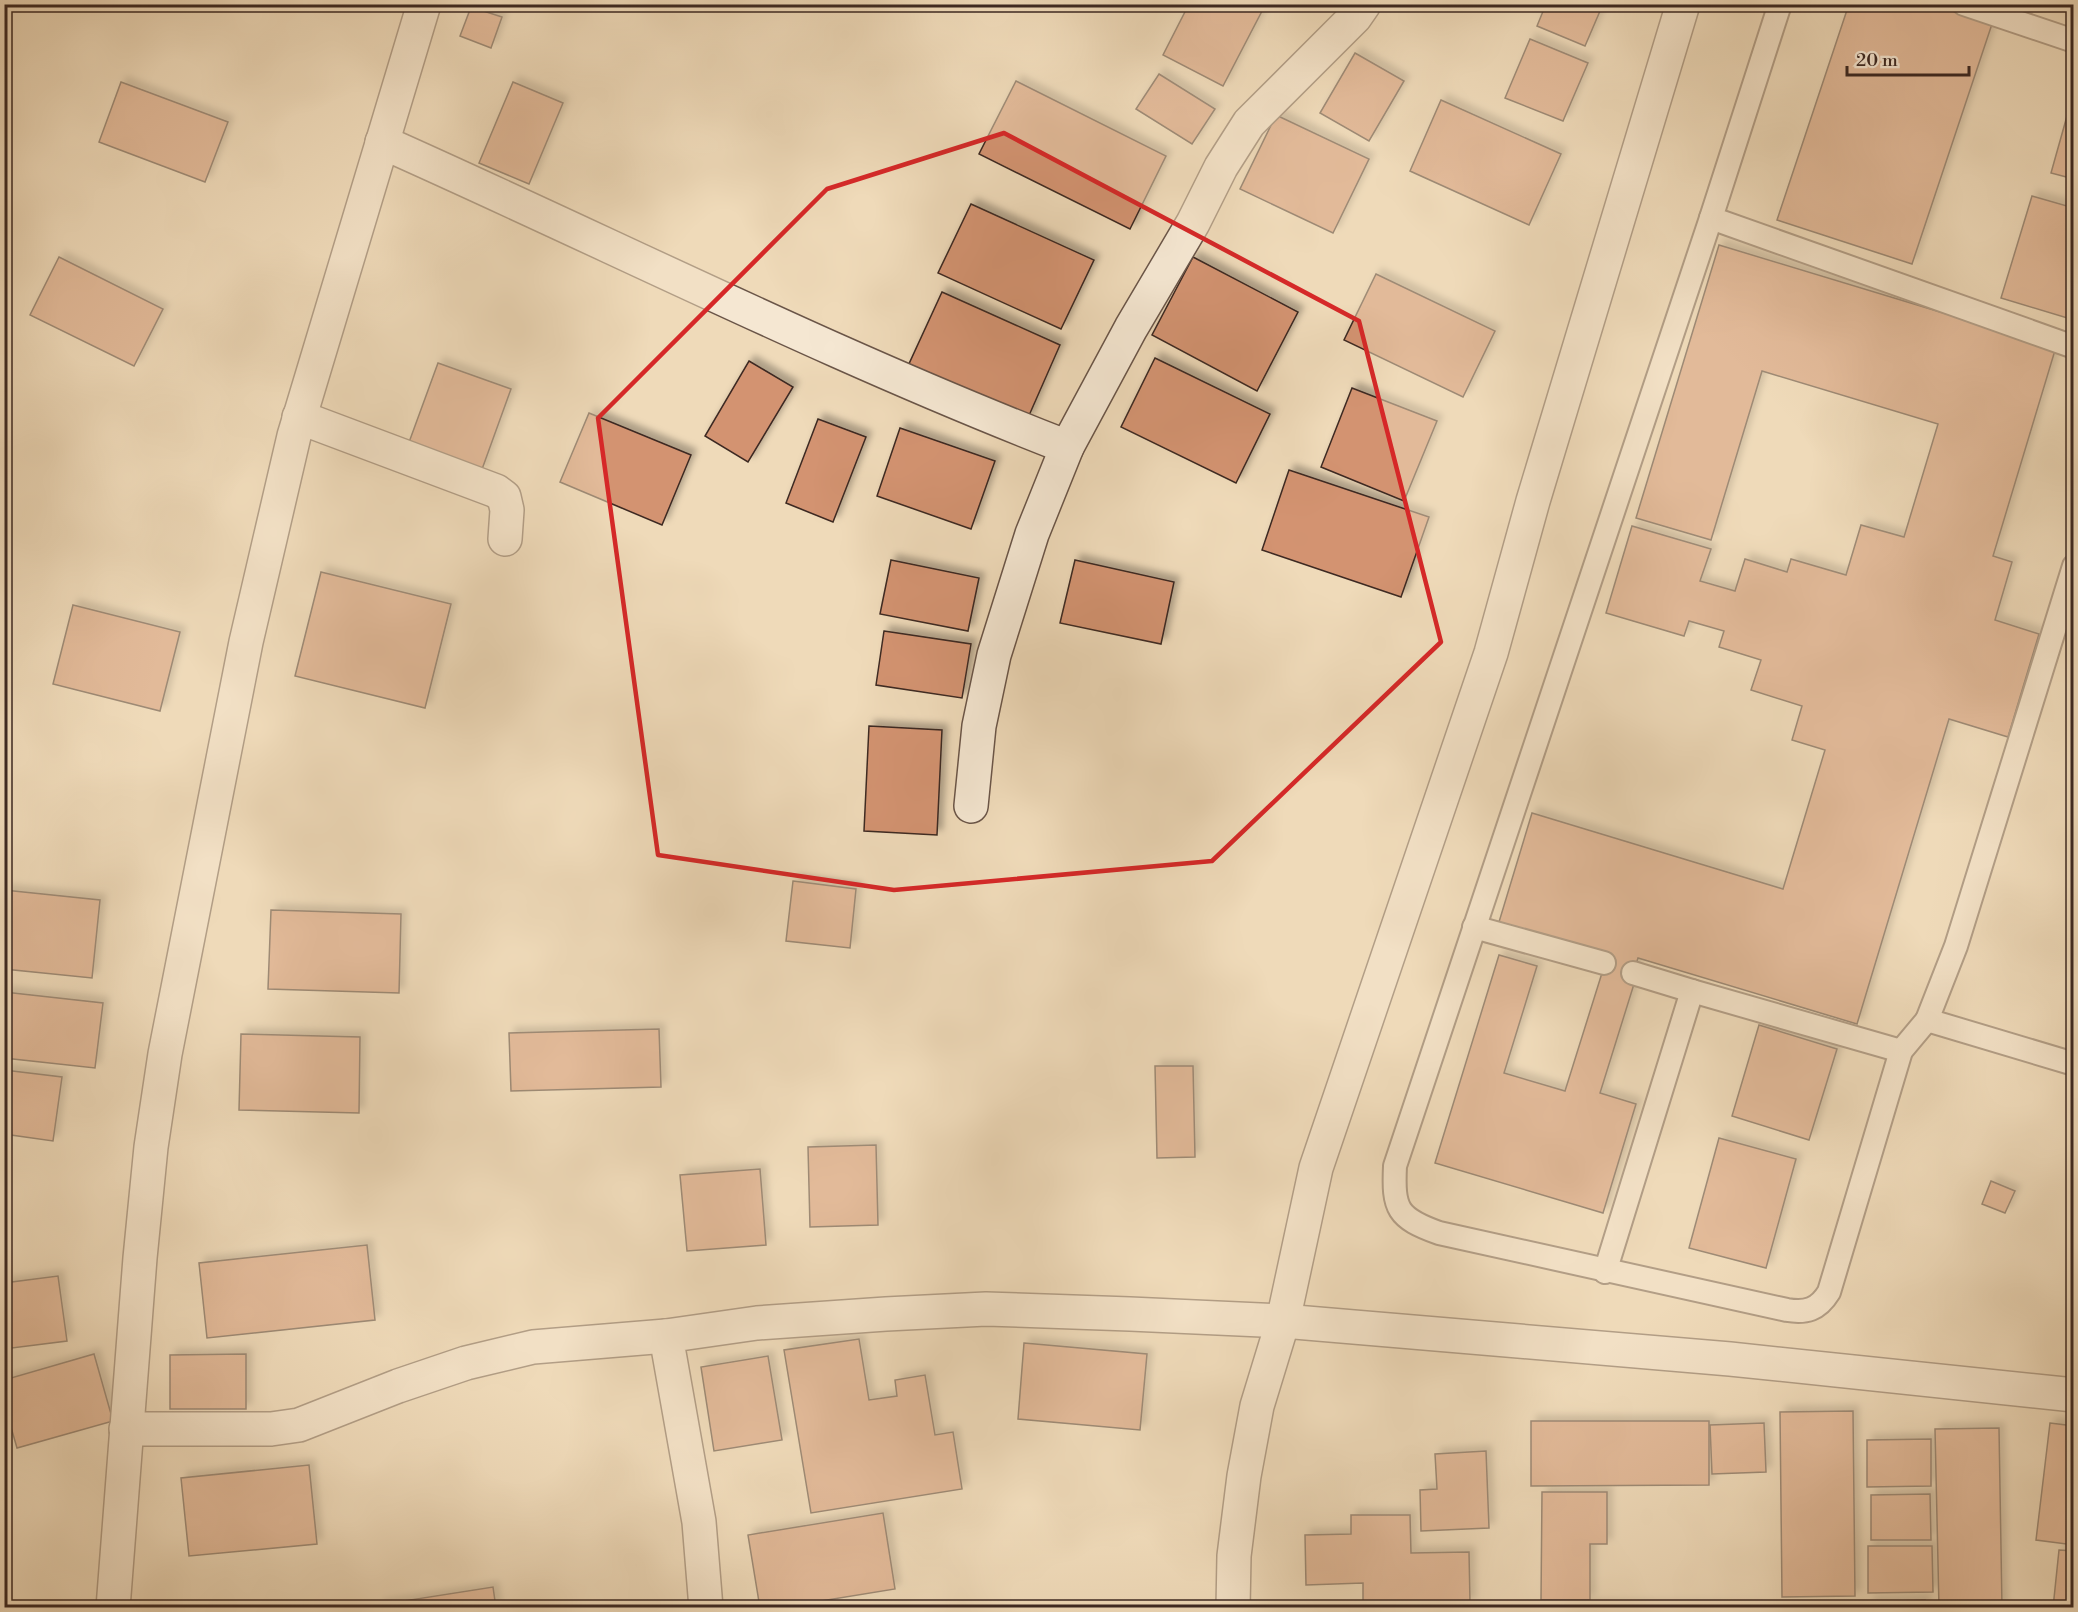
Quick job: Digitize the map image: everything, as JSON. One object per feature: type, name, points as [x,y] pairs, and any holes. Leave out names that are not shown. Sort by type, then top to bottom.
[{"type":"street","points":[[113,1608],[150,1147],[165,1054],[246,642],[299,417],[424,4]]},
{"type":"street","points":[[971,806],[979,726],[994,655],[1032,534],[1067,447],[1131,328],[1193,223],[1221,167],[1249,123],[1355,17],[1364,4]]},
{"type":"street","points":[[1233,1608],[1234,1556],[1244,1476],[1257,1406],[1283,1321],[1316,1168],[1491,653],[1533,501],[1683,4]]},
{"type":"street","points":[[382,142],[567,225],[766,321],[957,405],[1067,447]]},
{"type":"street","points":[[299,417],[496,491],[504,497],[507,510],[504,538]]},
{"type":"street","points":[[126,1430],[271,1429],[299,1425],[398,1386],[466,1363],[533,1347],[666,1336],[757,1323],[986,1309],[1283,1321],[1823,1367],[2073,1395]]},
{"type":"street","points":[[666,1336],[699,1522],[706,1608]]},
{"type":"lane","points":[[1780,4],[1711,218],[1395,1166],[1394,1191],[1399,1209],[1412,1224],[1439,1233],[1605,1272],[1787,1310],[1802,1312],[1813,1309],[1829,1292],[1901,1051],[1927,1020],[1956,946],[2073,566]]},
{"type":"lane","points":[[1964,4],[2073,41]]},
{"type":"lane","points":[[1711,218],[2073,347]]},
{"type":"lane","points":[[1474,927],[1604,963]]},
{"type":"lane","points":[[1633,973],[1901,1051]]},
{"type":"lane","points":[[1605,1272],[1692,991]]},
{"type":"lane","points":[[1927,1020],[2073,1064]]},
{"type":"highlighted area","points":[[1004,133],[1359,321],[1441,642],[1212,861],[894,890],[658,855],[598,418],[827,189]]},
{"type":"building","points":[[1189,4],[1250,4],[1262,11],[1223,86],[1163,55]]},
{"type":"building","points":[[1546,4],[1603,4],[1585,46],[1537,26]]},
{"type":"building","points":[[1849,4],[1931,4],[1992,24],[1912,264],[1777,220]]},
{"type":"building","points":[[471,7],[502,17],[491,48],[460,36]]},
{"type":"building","points":[[1530,39],[1588,63],[1563,121],[1505,98]]},
{"type":"building","points":[[1355,53],[1404,81],[1369,141],[1320,113]]},
{"type":"building","points":[[1159,74],[1215,109],[1192,144],[1136,109]]},
{"type":"building","points":[[1016,81],[1166,156],[1130,229],[979,154]]},
{"type":"building","points":[[121,82],[228,122],[205,182],[99,142]]},
{"type":"building","points":[[513,82],[563,103],[529,184],[479,163]]},
{"type":"building","points":[[2074,91],[2074,179],[2051,173]]},
{"type":"building","points":[[1441,100],[1561,154],[1529,225],[1410,171]]},
{"type":"building","points":[[1276,115],[1369,159],[1333,233],[1240,189]]},
{"type":"building","points":[[2032,196],[2074,208],[2074,320],[2001,298]]},
{"type":"building","points":[[971,204],[1094,260],[1061,329],[938,273]]},
{"type":"building","points":[[1719,245],[2056,347],[1993,556],[2012,562],[1995,620],[2039,634],[2008,737],[1949,719],[1857,1024],[1638,958],[1630,983],[1634,984],[1600,1093],[1636,1104],[1603,1213],[1435,1163],[1499,955],[1537,966],[1504,1073],[1565,1091],[1602,973],[1607,954],[1499,922],[1532,813],[1783,889],[1825,750],[1792,740],[1802,706],[1751,690],[1761,660],[1719,647],[1724,631],[1689,621],[1684,636],[1606,613],[1632,526],[1711,549],[1700,581],[1735,591],[1745,559],[1787,572],[1791,559],[1846,575],[1861,525],[1904,537],[1938,424],[1762,371],[1711,540],[1636,518]]},
{"type":"building","points":[[59,257],[163,309],[134,366],[30,315]]},
{"type":"building","points":[[1193,257],[1298,312],[1257,391],[1152,335]]},
{"type":"building","points":[[1376,274],[1495,331],[1463,397],[1344,340]]},
{"type":"building","points":[[942,292],[1060,345],[1027,420],[908,366]]},
{"type":"building","points":[[1155,358],[1270,414],[1236,483],[1121,427]]},
{"type":"building","points":[[749,361],[793,387],[748,462],[705,436]]},
{"type":"building","points":[[438,363],[511,389],[481,472],[408,445]]},
{"type":"building","points":[[1352,388],[1437,421],[1404,501],[1321,467]]},
{"type":"building","points":[[589,413],[691,455],[662,525],[560,482]]},
{"type":"building","points":[[818,419],[866,437],[833,522],[786,503]]},
{"type":"building","points":[[900,428],[995,461],[971,529],[877,496]]},
{"type":"building","points":[[1289,470],[1429,517],[1401,597],[1262,550]]},
{"type":"building","points":[[891,560],[979,578],[968,631],[880,614]]},
{"type":"building","points":[[1075,560],[1174,582],[1161,644],[1060,623]]},
{"type":"building","points":[[321,572],[451,604],[425,708],[295,676]]},
{"type":"building","points":[[73,605],[180,632],[160,711],[53,684]]},
{"type":"building","points":[[884,631],[971,644],[962,698],[876,685]]},
{"type":"building","points":[[869,726],[942,730],[937,835],[864,831]]},
{"type":"building","points":[[793,881],[856,889],[850,948],[786,941]]},
{"type":"building","points":[[4,890],[100,900],[92,978],[4,969]]},
{"type":"building","points":[[271,910],[401,914],[399,993],[268,989]]},
{"type":"building","points":[[4,992],[103,1003],[95,1068],[4,1058]]},
{"type":"building","points":[[1759,1025],[1837,1049],[1809,1140],[1732,1116]]},
{"type":"building","points":[[659,1029],[661,1087],[511,1091],[509,1033]]},
{"type":"building","points":[[241,1034],[360,1037],[359,1113],[239,1110]]},
{"type":"building","points":[[1155,1066],[1193,1066],[1195,1157],[1157,1158]]},
{"type":"building","points":[[4,1070],[62,1077],[53,1141],[4,1134]]},
{"type":"building","points":[[1719,1138],[1796,1159],[1766,1268],[1689,1248]]},
{"type":"building","points":[[876,1145],[878,1225],[810,1227],[808,1147]]},
{"type":"building","points":[[760,1169],[766,1245],[687,1251],[680,1175]]},
{"type":"building","points":[[1991,1181],[2015,1191],[2005,1213],[1982,1204]]},
{"type":"building","points":[[367,1245],[375,1320],[207,1338],[199,1263]]},
{"type":"building","points":[[58,1276],[67,1341],[4,1349],[4,1283]]},
{"type":"building","points":[[859,1339],[869,1400],[897,1396],[895,1380],[925,1375],[935,1435],[953,1432],[962,1489],[811,1513],[784,1350]]},
{"type":"building","points":[[1024,1343],[1147,1354],[1140,1430],[1018,1419]]},
{"type":"building","points":[[94,1354],[113,1421],[17,1448],[4,1403],[4,1380]]},
{"type":"building","points":[[246,1354],[246,1409],[170,1409],[170,1355]]},
{"type":"building","points":[[768,1356],[782,1440],[714,1451],[701,1367]]},
{"type":"building","points":[[1853,1411],[1855,1596],[1782,1597],[1780,1412]]},
{"type":"building","points":[[1531,1421],[1709,1421],[1709,1485],[1531,1486]]},
{"type":"building","points":[[1764,1423],[1766,1472],[1712,1474],[1710,1425]]},
{"type":"building","points":[[2050,1423],[2074,1426],[2074,1545],[2036,1540]]},
{"type":"building","points":[[1999,1428],[2002,1608],[1939,1608],[1935,1429]]},
{"type":"building","points":[[1931,1439],[1931,1486],[1867,1487],[1867,1440]]},
{"type":"building","points":[[1486,1451],[1489,1528],[1421,1531],[1420,1490],[1437,1489],[1435,1454]]},
{"type":"building","points":[[309,1465],[317,1544],[189,1556],[181,1478]]},
{"type":"building","points":[[1542,1492],[1607,1492],[1607,1544],[1590,1544],[1590,1600],[1541,1600]]},
{"type":"building","points":[[1930,1494],[1931,1540],[1871,1540],[1871,1495]]},
{"type":"building","points":[[883,1513],[895,1589],[778,1608],[760,1608],[748,1535]]},
{"type":"building","points":[[1351,1515],[1410,1515],[1411,1553],[1469,1552],[1470,1603],[1363,1604],[1363,1583],[1306,1585],[1305,1535],[1351,1534]]},
{"type":"building","points":[[1868,1546],[1932,1546],[1933,1592],[1868,1593]]},
{"type":"building","points":[[2059,1550],[2074,1551],[2074,1608],[2053,1608]]},
{"type":"building","points":[[493,1587],[496,1608],[379,1608],[378,1605]]},
{"type":"building","points":[[1925,1600],[1925,1608],[1869,1608],[1869,1602]]},
{"type":"building","points":[[1561,1605],[1757,1607],[1561,1608]]}]
